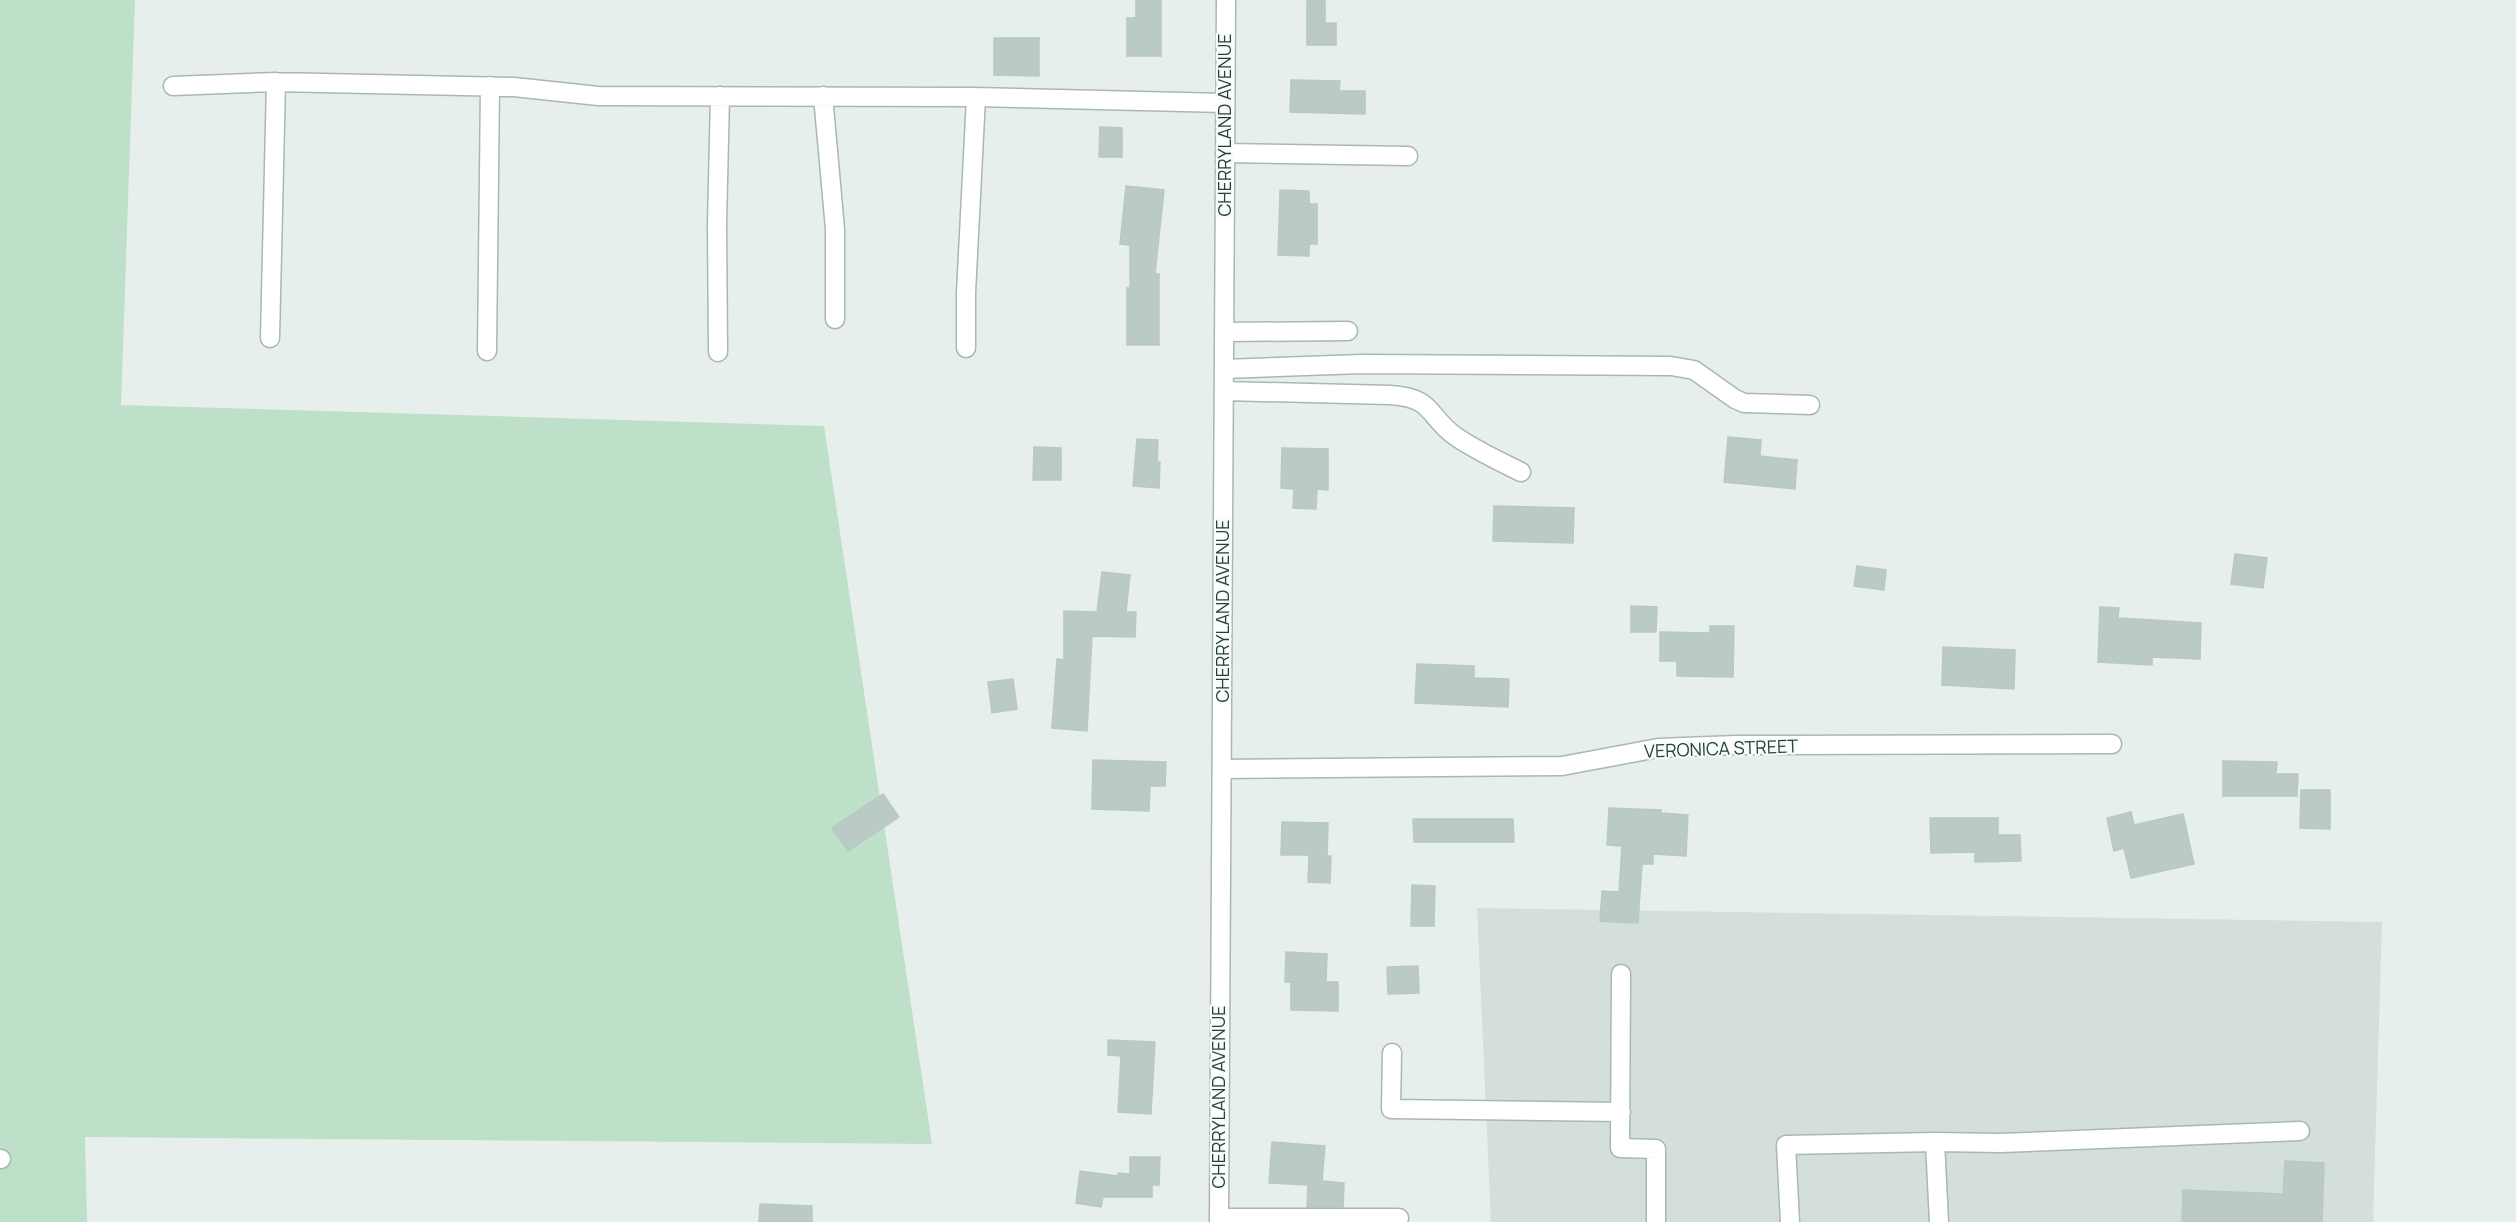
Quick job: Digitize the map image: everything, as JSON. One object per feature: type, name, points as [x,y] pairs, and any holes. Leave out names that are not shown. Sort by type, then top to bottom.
[{"type":"street","name":"CHERRYLAND AVENUE","points":[[1219,1220],[1226,0]]},
{"type":"street","points":[[173,86],[276,82],[490,86],[598,96],[823,96],[1225,103]]},
{"type":"street","points":[[270,338],[276,82]]},
{"type":"street","points":[[487,351],[490,86]]},
{"type":"street","points":[[718,352],[717,224],[720,96]]},
{"type":"street","points":[[823,96],[835,229],[835,319]]},
{"type":"street","points":[[966,348],[966,293],[976,98]]},
{"type":"street","points":[[1225,153],[1408,156]]},
{"type":"street","points":[[1224,332],[1348,331]]},
{"type":"street","points":[[1224,369],[1361,364],[1647,368],[1671,366],[1694,370],[1744,403],[1810,405]]},
{"type":"street","points":[[1224,391],[1390,394],[1416,398],[1453,435],[1521,472]]},
{"type":"street","name":"VERONICA STREET","points":[[1222,769],[1562,766],[1658,748],[1692,747],[2112,744]]},
{"type":"street","points":[[1621,974],[1620,1148],[1656,1149],[1656,1222]]},
{"type":"street","points":[[1392,1053],[1391,1109],[1621,1112]]},
{"type":"street","points":[[1790,1222],[1786,1145],[2001,1143],[2300,1131]]},
{"type":"street","points":[[1935,1142],[1939,1222]]},
{"type":"street","points":[[1219,1220],[1399,1218]]},
{"type":"shaded area","points":[[1477,908],[2382,922],[2373,1222],[1491,1222]]},
{"type":"green space","points":[[0,0],[135,0],[121,405],[824,426],[932,1144],[85,1137],[87,1222],[0,1222]]},
{"type":"building","points":[[1136,0],[1161,0],[1161,56],[1127,56],[1127,18],[1136,18]]},
{"type":"building","points":[[1307,0],[1325,0],[1325,23],[1336,23],[1336,45],[1307,45]]},
{"type":"building","points":[[994,38],[1039,38],[1039,76],[994,75]]},
{"type":"building","points":[[1291,80],[1340,81],[1339,91],[1365,91],[1365,114],[1290,112]]},
{"type":"building","points":[[1100,127],[1122,128],[1122,157],[1099,157]]},
{"type":"building","points":[[1126,186],[1164,190],[1155,274],[1159,274],[1159,345],[1127,345],[1130,245],[1120,244]]},
{"type":"building","points":[[1280,190],[1309,191],[1309,204],[1317,204],[1317,244],[1309,244],[1309,256],[1278,255]]},
{"type":"building","points":[[1728,437],[1761,440],[1760,456],[1797,460],[1795,489],[1724,482]]},
{"type":"building","points":[[1137,439],[1158,440],[1159,488],[1133,486]]},
{"type":"building","points":[[1034,447],[1061,448],[1061,480],[1033,480]]},
{"type":"building","points":[[1282,448],[1328,449],[1328,490],[1317,489],[1316,509],[1293,508],[1294,489],[1281,488]]},
{"type":"building","points":[[1494,506],[1574,508],[1573,543],[1493,541]]},
{"type":"building","points":[[2235,554],[2267,558],[2263,588],[2231,584]]},
{"type":"building","points":[[1857,566],[1886,570],[1884,590],[1854,586]]},
{"type":"building","points":[[1102,572],[1130,575],[1126,612],[1136,612],[1135,637],[1092,636],[1087,731],[1052,728],[1057,659],[1064,660],[1064,611],[1097,612]]},
{"type":"building","points":[[1631,606],[1657,607],[1656,632],[1631,632]]},
{"type":"building","points":[[2100,607],[2119,608],[2118,618],[2201,623],[2200,659],[2152,657],[2152,665],[2098,662]]},
{"type":"building","points":[[1710,626],[1734,626],[1733,677],[1677,676],[1677,661],[1660,661],[1660,632],[1710,633]]},
{"type":"building","points":[[1943,647],[2015,650],[2014,689],[1942,685]]},
{"type":"building","points":[[1417,664],[1474,666],[1474,678],[1509,679],[1508,707],[1415,703]]},
{"type":"building","points":[[1013,679],[1017,709],[992,713],[988,682]]},
{"type":"building","points":[[1093,760],[1166,762],[1165,786],[1150,786],[1149,811],[1092,809]]},
{"type":"building","points":[[2223,761],[2277,762],[2276,774],[2298,774],[2297,796],[2223,796]]},
{"type":"building","points":[[2301,790],[2330,790],[2330,829],[2300,828]]},
{"type":"building","points":[[883,794],[899,817],[848,851],[832,828]]},
{"type":"building","points":[[1609,808],[1661,810],[1661,813],[1688,815],[1686,856],[1653,854],[1653,864],[1642,864],[1638,923],[1600,921],[1602,891],[1619,892],[1622,846],[1607,845]]},
{"type":"building","points":[[2131,812],[2134,825],[2183,814],[2194,864],[2131,878],[2124,848],[2114,851],[2107,818]]},
{"type":"building","points":[[1930,818],[1998,818],[1998,835],[2020,835],[2021,861],[1975,862],[1975,852],[1931,853]]},
{"type":"building","points":[[1413,819],[1513,819],[1514,842],[1414,842]]},
{"type":"building","points":[[1282,822],[1328,823],[1327,856],[1331,856],[1330,883],[1308,882],[1309,855],[1281,855]]},
{"type":"building","points":[[1412,885],[1435,886],[1434,926],[1411,926]]},
{"type":"building","points":[[1286,952],[1327,954],[1326,982],[1338,982],[1338,1011],[1291,1010],[1291,982],[1285,982]]},
{"type":"building","points":[[1418,966],[1419,993],[1388,994],[1387,967]]},
{"type":"building","points":[[1108,1040],[1155,1042],[1151,1114],[1118,1112],[1121,1056],[1108,1055]]},
{"type":"building","points":[[1272,1142],[1325,1146],[1322,1181],[1344,1183],[1343,1207],[1307,1207],[1308,1185],[1269,1183]]},
{"type":"building","points":[[1130,1157],[1160,1157],[1159,1185],[1152,1185],[1152,1197],[1103,1197],[1101,1207],[1076,1203],[1080,1171],[1118,1176],[1118,1173],[1130,1174]]},
{"type":"building","points":[[2285,1161],[2324,1163],[2322,1222],[2182,1222],[2183,1190],[2283,1194]]},
{"type":"building","points":[[760,1204],[812,1206],[812,1222],[759,1222]]}]
